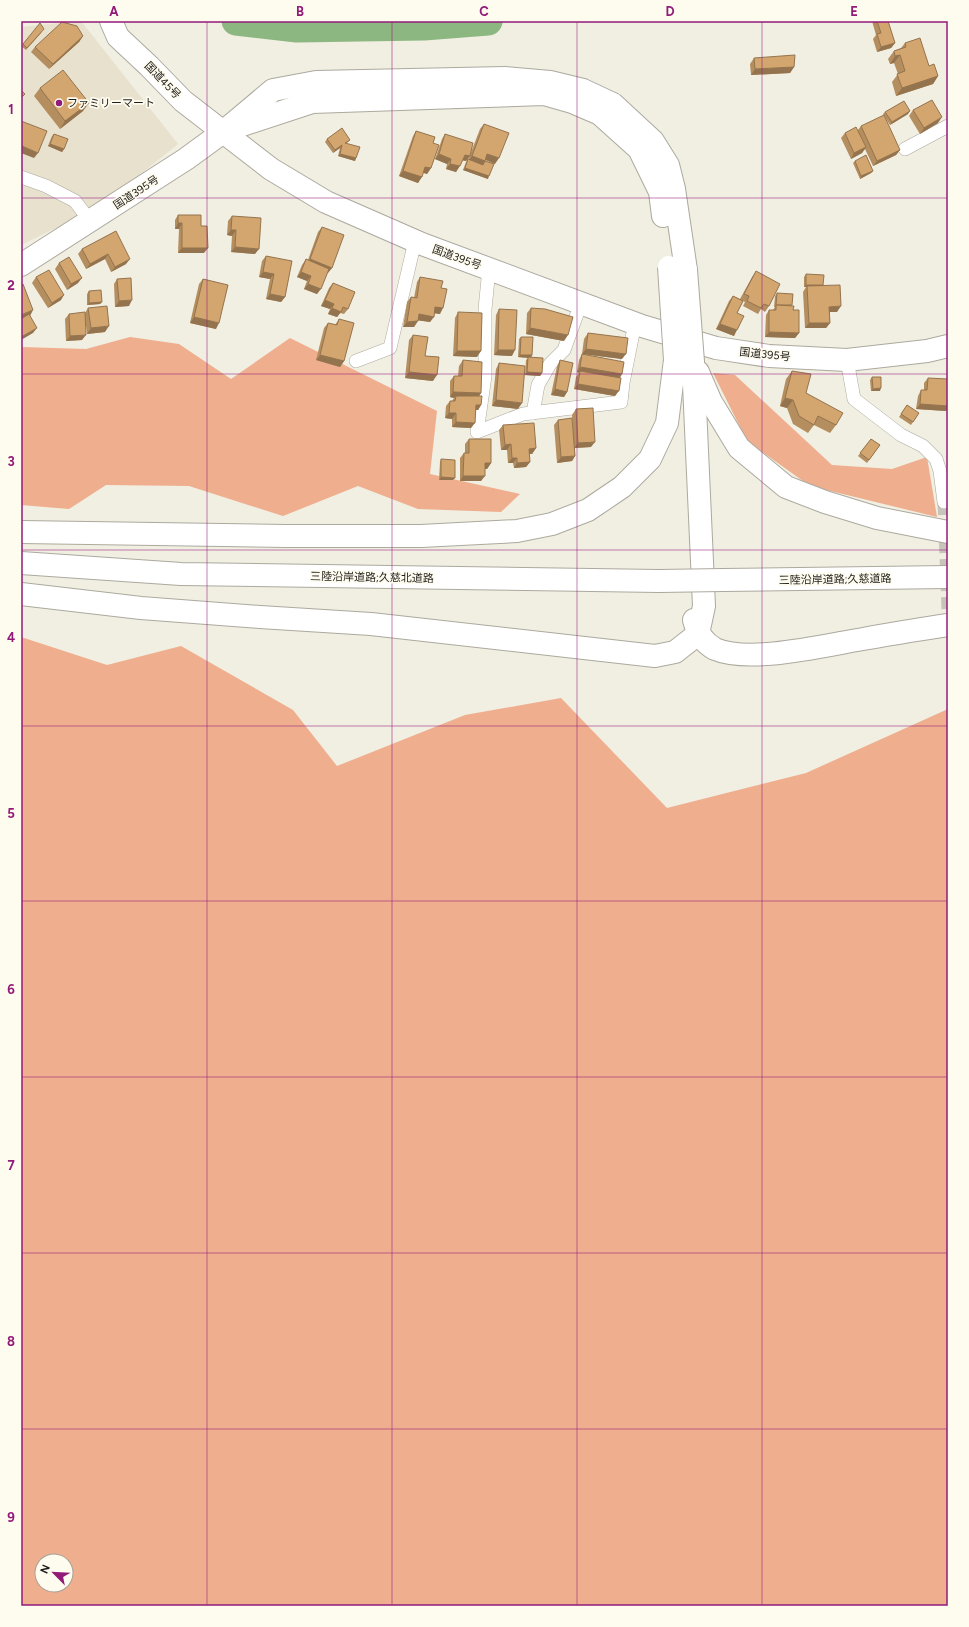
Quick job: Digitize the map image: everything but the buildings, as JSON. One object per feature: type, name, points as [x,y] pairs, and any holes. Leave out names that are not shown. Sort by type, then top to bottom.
[{"type":"highway","name":"国道45号","points":[[114,29],[183,101],[223,132]]},
{"type":"highway","points":[[21,594],[141,608],[260,618],[370,624],[655,656],[675,652],[698,634],[704,606],[684,361],[674,189],[668,165],[653,141],[613,104],[583,90],[550,82],[505,78],[316,82],[273,90],[223,132]]},
{"type":"highway","name":"国道395号","points":[[21,265],[186,160],[223,132],[271,169],[326,202],[415,241],[636,323],[716,348],[769,356],[847,360],[927,351],[948,346]]},
{"type":"highway","points":[[21,532],[286,536],[421,536],[517,531],[552,524],[588,510],[622,487],[650,459],[667,423],[684,361]]},
{"type":"highway","points":[[684,361],[739,448],[786,487],[825,502],[877,518],[948,532]]},
{"type":"highway","name":"三陸沿岸道路;久慈北道路","points":[[21,563],[182,574],[659,581],[723,580]]},
{"type":"highway","name":"三陸沿岸道路;久慈道路","points":[[723,580],[948,577]]},
{"type":"highway","points":[[698,634],[714,648],[736,655],[816,648],[948,625]]},
{"type":"street","points":[[905,149],[948,126]]},
{"type":"street","points":[[21,177],[46,186],[75,201],[90,222]]},
{"type":"street","points":[[356,361],[390,348],[415,241]]},
{"type":"street","points":[[489,269],[485,309],[485,376],[478,432],[523,414],[621,402],[623,383],[636,323]]},
{"type":"street","points":[[533,413],[538,385],[550,364],[564,350],[581,303]]},
{"type":"street","points":[[847,360],[854,399],[901,435],[923,446],[936,459],[940,471],[944,502]]},
{"type":"shaded area","points":[[81,21],[178,144],[101,206],[21,245],[21,27]]},
{"type":"shaded area","points":[[130,337],[179,344],[231,379],[290,338],[437,411],[430,474],[520,494],[501,512],[418,509],[358,486],[283,516],[189,486],[106,485],[69,509],[21,505],[21,347],[86,349]]},
{"type":"shaded area","points":[[713,373],[735,375],[832,465],[892,469],[927,457],[937,517],[810,486],[747,441]]},
{"type":"shaded area","points":[[21,637],[107,665],[181,646],[293,710],[337,766],[465,715],[561,698],[667,808],[806,773],[948,709],[948,1606],[21,1606]]},
{"type":"waterway","points":[[236,21],[297,28],[424,26],[488,21]]},
{"type":"tunnel","points":[[944,502],[948,609]]},
{"type":"place","name":"ファミリーマート","points":[[59,103]]}]
